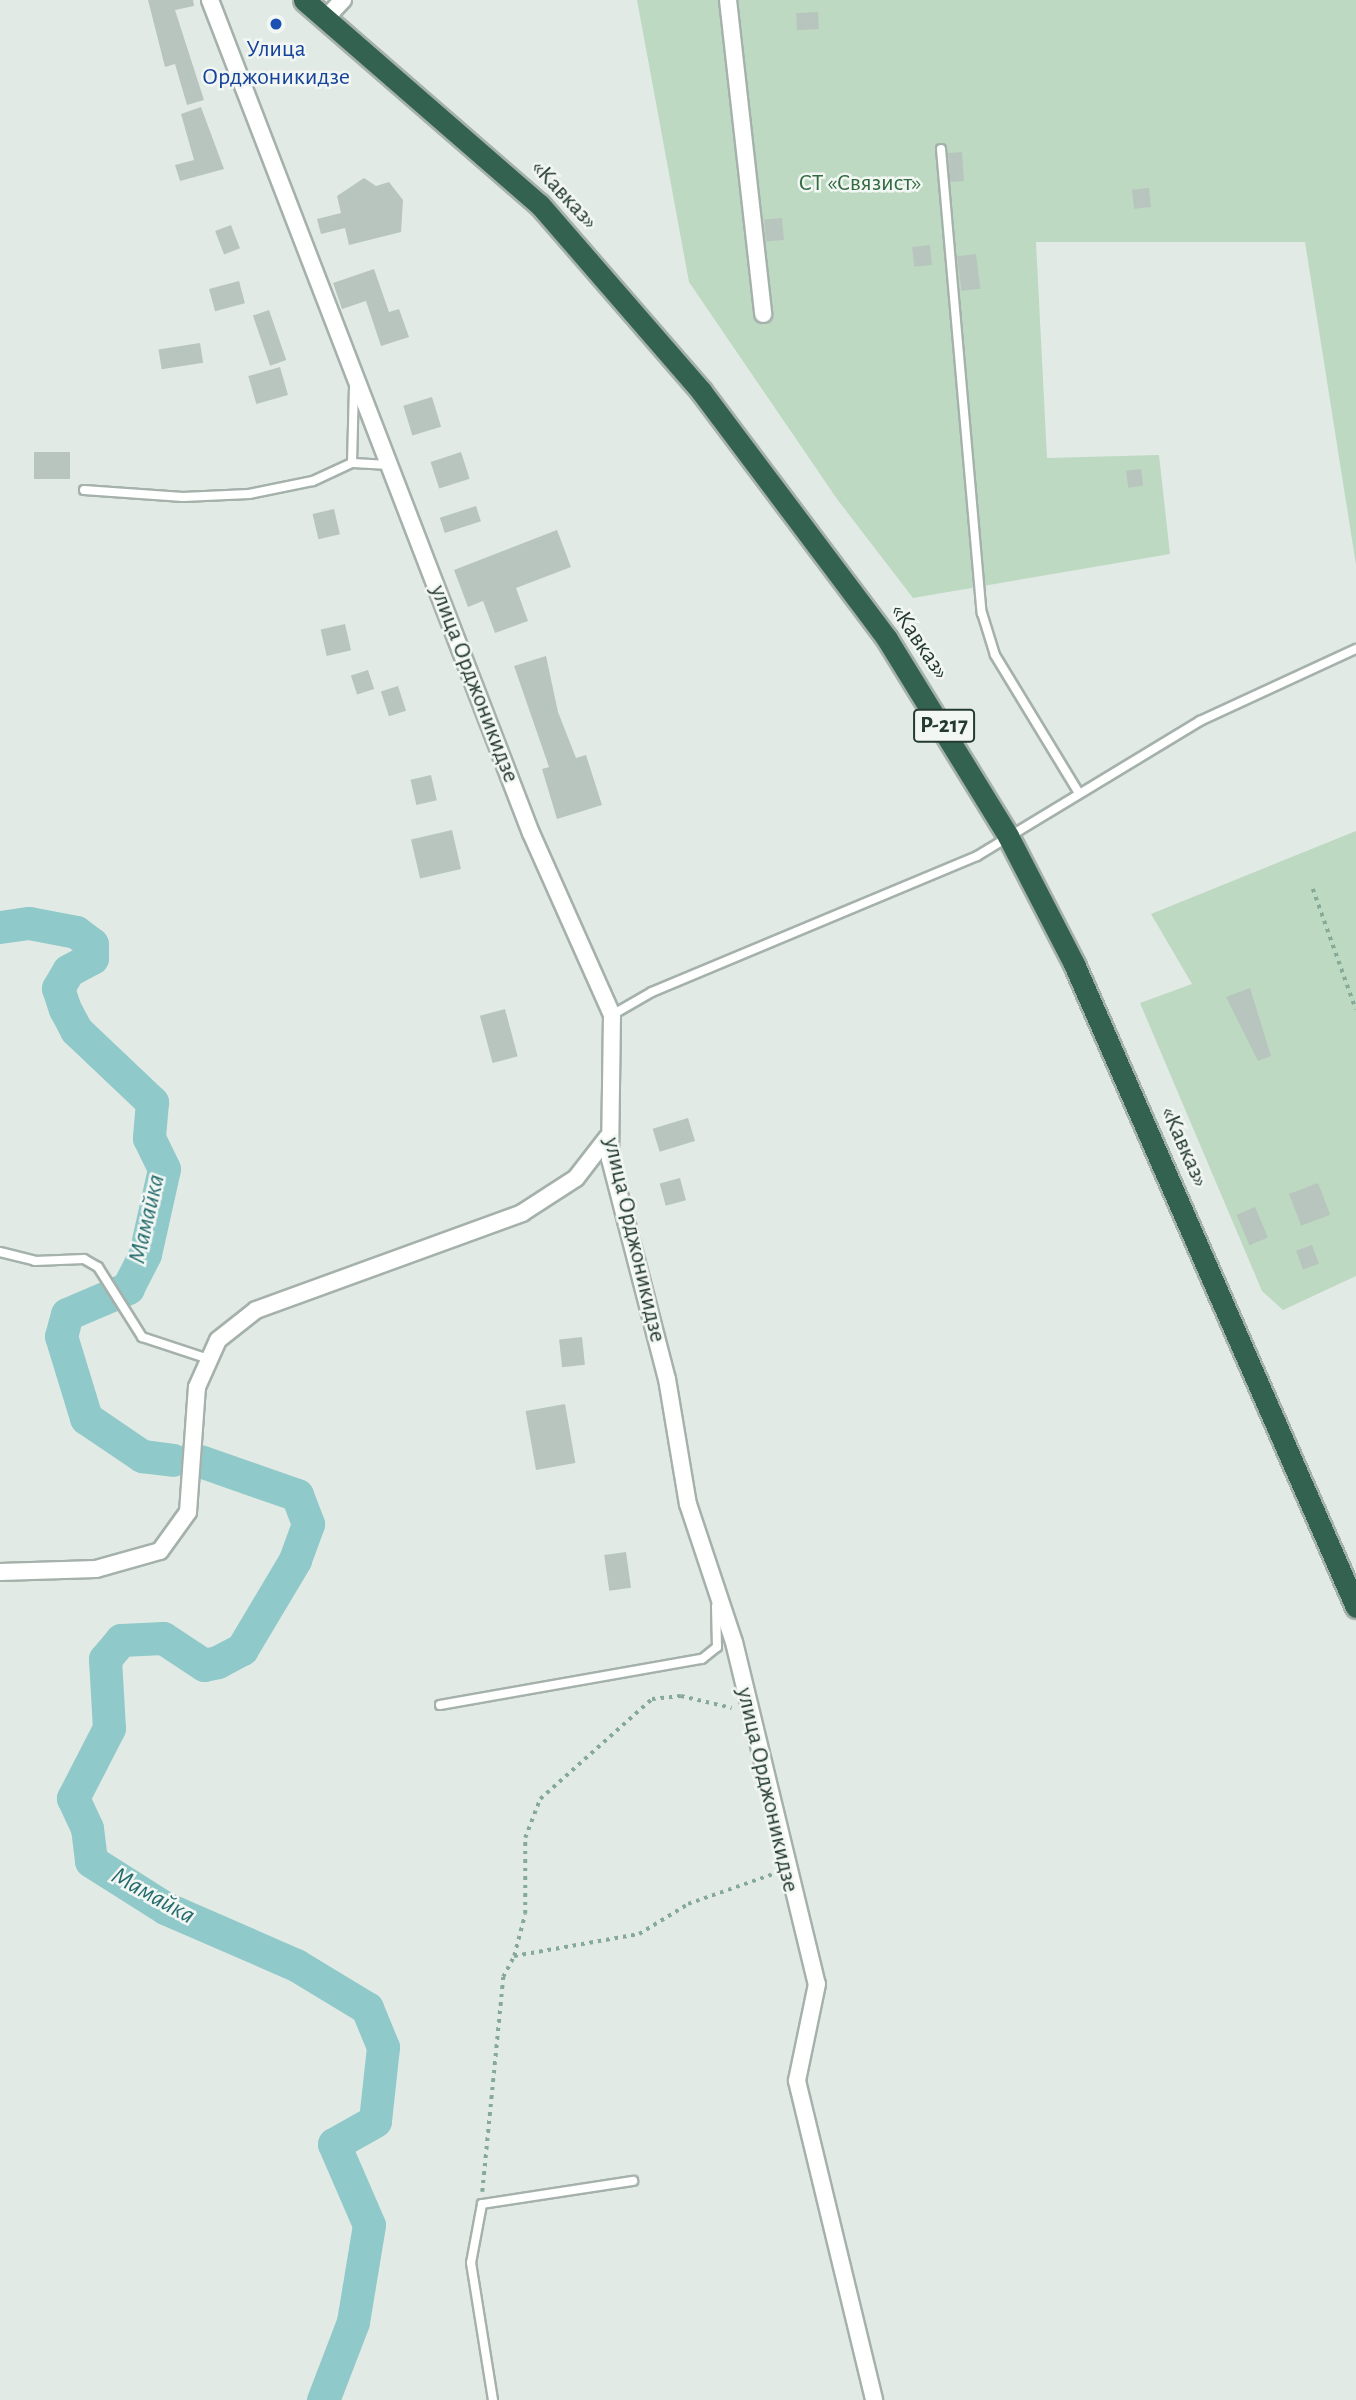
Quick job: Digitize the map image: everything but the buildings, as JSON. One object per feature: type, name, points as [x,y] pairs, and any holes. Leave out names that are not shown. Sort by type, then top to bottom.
[{"type":"highway","name":"«Кавказ»","points":[[304,0],[540,205],[701,391],[887,639],[1008,836],[1074,964],[1356,1607]]},
{"type":"street","name":"улица Орджоникидзе","points":[[210,0],[354,380],[390,465],[531,833],[612,1015],[607,1138],[667,1379],[688,1504],[734,1642],[745,1709],[817,1984],[797,2081],[874,2400]]},
{"type":"street","points":[[326,18],[343,0]]},
{"type":"street","points":[[729,0],[763,314]]},
{"type":"street","points":[[0,1572],[133,1562],[160,1551],[178,1533],[193,1484],[193,1418],[206,1358],[218,1340],[256,1310],[522,1213],[576,1178],[607,1138]]},
{"type":"lane","points":[[941,149],[982,613],[995,655],[1079,793]]},
{"type":"lane","points":[[352,463],[354,380]]},
{"type":"lane","points":[[84,490],[183,498],[249,494],[313,481],[352,463],[390,465]]},
{"type":"lane","points":[[612,1015],[652,992],[977,856],[1220,710],[1356,649]]},
{"type":"lane","points":[[0,1252],[35,1261],[84,1259],[104,1278],[142,1336],[206,1358]]},
{"type":"lane","points":[[440,1705],[702,1659],[717,1647],[716,1592]]},
{"type":"lane","points":[[493,2400],[471,2263],[482,2204],[632,2181]]},
{"type":"path","points":[[1313,889],[1356,1010]]},
{"type":"path","points":[[482,2204],[503,1977],[514,1956],[525,1914],[525,1838],[540,1800],[652,1699],[681,1696],[745,1709]]},
{"type":"path","points":[[514,1956],[639,1934],[688,1904],[785,1870]]},
{"type":"green space","name":"СТ «Связист»","points":[[637,0],[1356,0],[1356,565],[1305,242],[1036,242],[1047,458],[1159,455],[1170,554],[913,598],[837,499],[689,282]]},
{"type":"green space","points":[[1356,831],[1356,1276],[1283,1310],[1262,1291],[1140,1003],[1192,984],[1151,914]]},
{"type":"waterway","name":"Мамайка","points":[[0,927],[29,923],[76,932],[92,944],[92,958],[68,971],[58,988],[65,1009],[76,1030],[152,1102],[149,1138],[164,1169],[145,1254],[128,1288],[67,1314],[61,1336],[86,1418],[142,1456],[173,1460]]},
{"type":"waterway","name":"Мамайка","points":[[200,1461],[297,1495],[308,1524],[295,1560],[242,1649],[218,1662],[204,1665],[163,1638],[121,1640],[105,1659],[109,1728],[73,1798],[87,1828],[91,1861],[165,1908],[296,1965],[367,2008],[383,2047],[375,2121],[334,2144],[369,2225],[353,2322],[323,2400]]},
{"type":"place","name":"Улица Орджоникидзе","points":[[276,24]]}]
